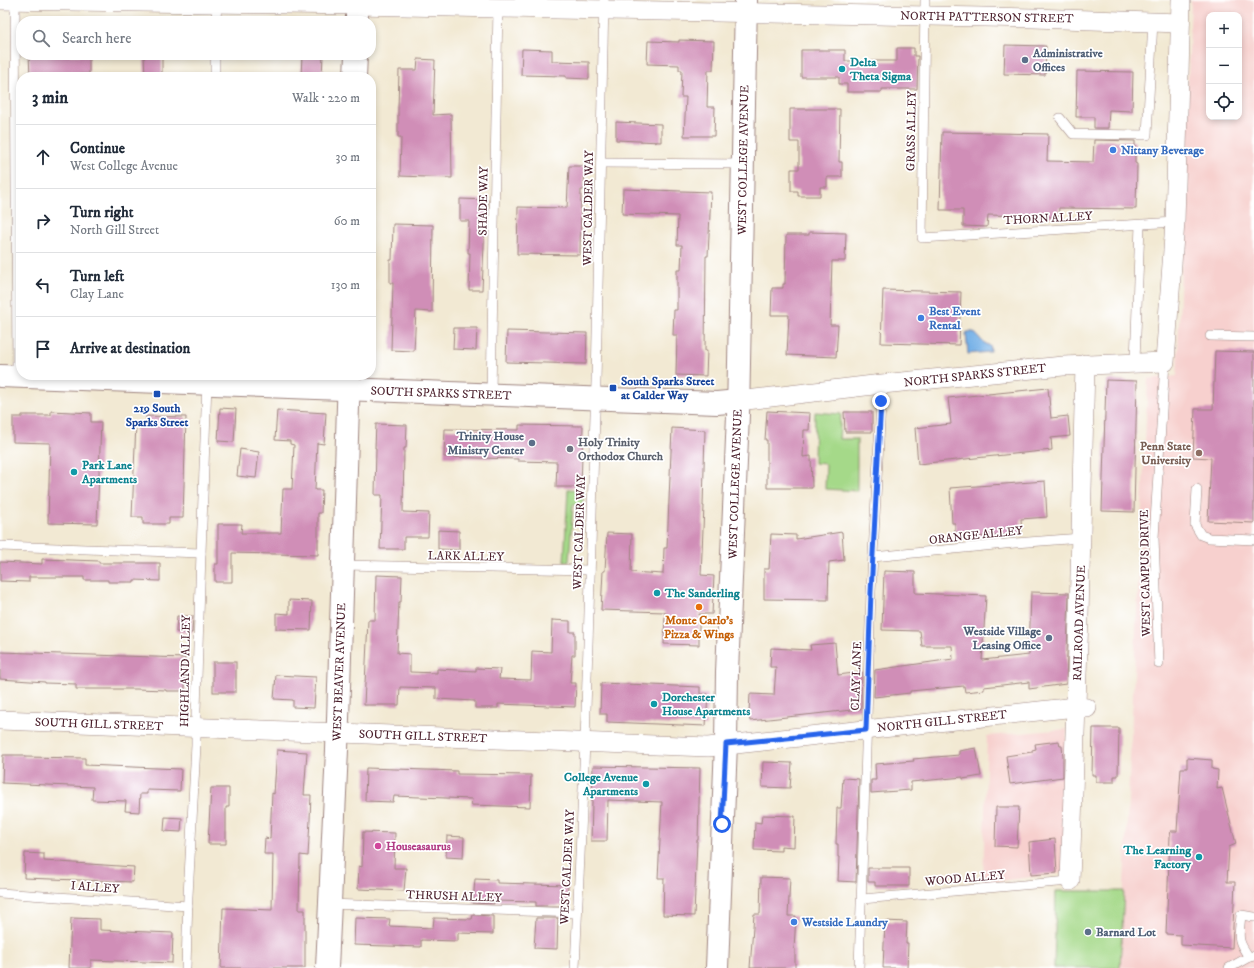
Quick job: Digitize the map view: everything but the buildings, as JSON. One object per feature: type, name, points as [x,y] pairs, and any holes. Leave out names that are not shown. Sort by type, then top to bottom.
[{"type":"main road","name":"WEST COLLEGE AVENUE","points":[[716,968],[726,744],[727,672],[738,401],[746,6]]},
{"type":"main road","points":[[355,72],[356,60]]},
{"type":"main road","name":"SOUTH SPARKS STREET","points":[[207,380],[348,382],[491,394],[717,403],[738,401]]},
{"type":"main road","name":"WEST BEAVER AVENUE","points":[[327,968],[343,565],[348,382]]},
{"type":"street","name":"NORTH PATTERSON STREET","points":[[0,0],[216,8],[357,9],[498,4],[925,8],[1180,23]]},
{"type":"street","points":[[1165,362],[1175,222],[1181,0]]},
{"type":"street","name":"NORTH SPARKS STREET","points":[[738,401],[882,384],[1085,364],[1165,362]]},
{"type":"street","name":"RAILROAD AVENUE","points":[[1070,881],[1081,707],[1081,538],[1085,364]]},
{"type":"street","name":"NORTH GILL STREET","points":[[726,744],[1081,707]]},
{"type":"street","name":"SOUTH GILL STREET","points":[[0,720],[708,747],[726,744]]},
{"type":"lane","points":[[15,0],[16,38]]},
{"type":"lane","name":"SHADE WAY","points":[[491,394],[498,4]]},
{"type":"lane","name":"WEST CALDER WAY","points":[[575,968],[585,742],[596,398],[604,5]]},
{"type":"lane","name":"GRASS ALLEY","points":[[922,238],[925,8]]},
{"type":"lane","points":[[1060,118],[1073,134],[1147,135],[1153,21]]},
{"type":"lane","points":[[17,60],[17,72]]},
{"type":"lane","points":[[215,60],[215,72]]},
{"type":"lane","points":[[601,163],[743,164]]},
{"type":"lane","name":"THORN ALLEY","points":[[922,238],[1175,222]]},
{"type":"lane","points":[[1134,362],[1140,224]]},
{"type":"lane","points":[[9,376],[16,246]]},
{"type":"lane","points":[[1210,336],[1254,337]]},
{"type":"lane","name":"WEST CAMPUS DRIVE","points":[[1159,664],[1154,538],[1165,362]]},
{"type":"lane","name":"HIGHLAND ALLEY","points":[[186,968],[196,745],[207,380]]},
{"type":"lane","name":"CLAY LANE","points":[[859,968],[866,730],[882,384]]},
{"type":"lane","points":[[1197,489],[1195,525],[1201,535],[1209,538],[1254,540]]},
{"type":"lane","name":"ORANGE ALLEY","points":[[873,558],[1015,543],[1081,538]]},
{"type":"lane","points":[[0,546],[201,553]]},
{"type":"lane","name":"LARK ALLEY","points":[[343,565],[590,570]]},
{"type":"lane","name":"WOOD ALLEY","points":[[862,899],[1070,881]]},
{"type":"lane","name":"I ALLEY","points":[[0,892],[188,906]]},
{"type":"lane","name":"THRUSH ALLEY","points":[[329,904],[577,914]]},
{"type":"lane","points":[[1229,968],[1251,956],[1240,945],[1239,941],[1241,915],[1254,917]]},
{"type":"shaded area","name":"Penn State University","points":[[1191,0],[1254,0],[1254,968],[1120,968],[1148,379],[1177,376]]},
{"type":"shaded area","points":[[1067,729],[1064,873],[983,883],[987,736]]},
{"type":"green space","points":[[815,412],[841,414],[839,439],[857,439],[857,491],[825,489],[826,464],[814,463]]},
{"type":"green space","points":[[568,489],[583,490],[583,505],[573,505],[569,562],[564,562]]},
{"type":"green space","name":"Barnard Lot","points":[[1056,891],[1124,891],[1120,968],[1054,968]]},
{"type":"water","points":[[967,332],[974,332],[983,342],[990,346],[991,351],[968,354]]},
{"type":"place","name":"Administrative Offices","points":[[1025,60]]},
{"type":"place","name":"Delta Theta Sigma","points":[[842,69]]},
{"type":"place","name":"Nittany Beverage","points":[[1113,150]]},
{"type":"place","name":"Best Event Rental","points":[[921,318]]},
{"type":"place","name":"South Sparks Street at Calder Way","points":[[613,388]]},
{"type":"place","name":"219 South Sparks Street","points":[[157,394]]},
{"type":"place","name":"Trinity House Ministry Center","points":[[532,443]]},
{"type":"place","name":"Holy Trinity Orthodox Church","points":[[570,449]]},
{"type":"place","name":"Penn State University","points":[[1199,453]]},
{"type":"place","name":"Park Lane Apartments","points":[[74,472]]},
{"type":"place","name":"The Sanderling","points":[[657,593]]},
{"type":"place","name":"Monte Carlo's Pizza & Wings","points":[[699,607]]},
{"type":"place","name":"Westside Village Leasing Office","points":[[1049,638]]},
{"type":"place","name":"Dorchester House Apartments","points":[[654,704]]},
{"type":"place","name":"College Avenue Apartments","points":[[646,784]]},
{"type":"place","name":"Houseasaurus","points":[[378,846]]},
{"type":"place","name":"The Learning Factory","points":[[1199,857]]},
{"type":"place","name":"Westside Laundry","points":[[794,922]]},
{"type":"place","name":"Barnard Lot","points":[[1088,932]]},
{"type":"route","points":[[722,824],[726,744],[866,730],[871,592],[881,401]]}]
